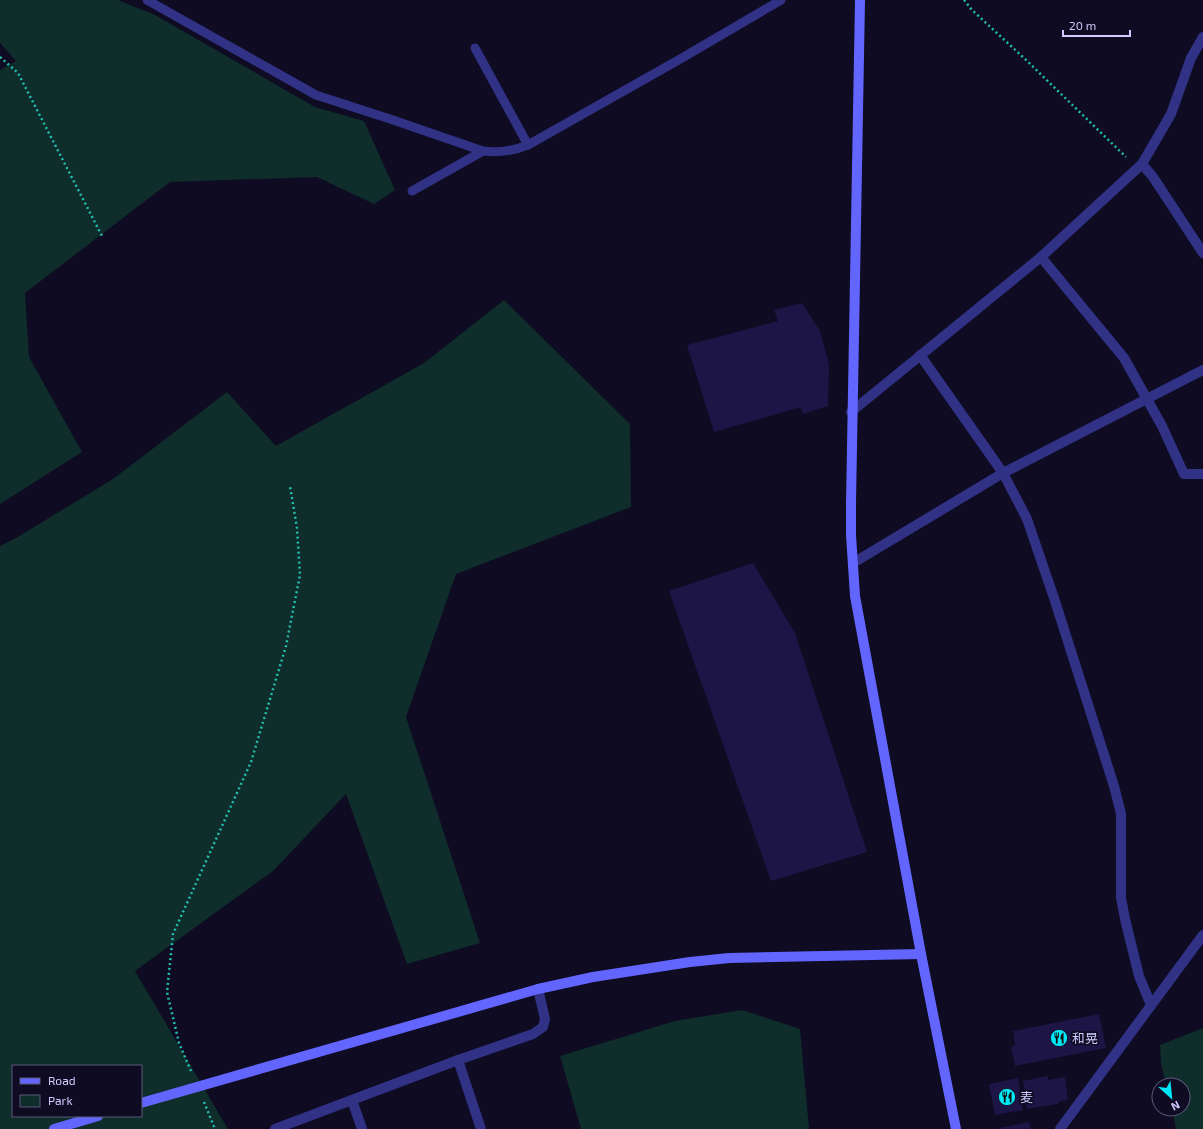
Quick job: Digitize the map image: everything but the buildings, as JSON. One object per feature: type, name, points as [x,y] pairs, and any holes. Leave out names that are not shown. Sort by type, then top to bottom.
[{"type":"street","points":[[860,0],[851,412],[851,503],[855,596],[921,954],[956,1129]]},
{"type":"street","points":[[851,412],[1041,256],[1142,164],[1171,114],[1191,58],[1203,37]]},
{"type":"street","points":[[1142,164],[1153,177],[1203,253]]},
{"type":"street","points":[[1041,256],[1124,358],[1162,426],[1184,474],[1203,474]]},
{"type":"street","points":[[920,355],[1003,473],[1027,519],[1058,609],[1114,786],[1121,814],[1121,898],[1124,919],[1139,976],[1151,1005]]},
{"type":"street","points":[[853,563],[1003,473],[1203,370]]},
{"type":"street","points":[[1060,1129],[1203,934]]},
{"type":"street","points":[[142,1104],[538,989],[593,977],[690,962],[721,959],[921,954]]},
{"type":"street","points":[[275,1129],[458,1060],[533,1034],[542,1027],[545,1019],[538,989]]},
{"type":"street","points":[[458,1060],[481,1129]]},
{"type":"street","points":[[352,1100],[362,1129]]},
{"type":"street","points":[[54,1129],[95,1117]]},
{"type":"lane","points":[[147,0],[316,95],[483,151],[503,152],[528,145],[781,0]]},
{"type":"lane","points":[[475,48],[528,145]]},
{"type":"lane","points":[[412,192],[483,151]]},
{"type":"path","points":[[964,0],[972,10],[1126,156],[1142,164]]},
{"type":"path","points":[[0,57],[18,73],[102,236]]},
{"type":"path","points":[[215,1129],[179,1043],[167,992],[173,934],[251,762],[286,646],[300,576],[297,528],[290,486]]},
{"type":"green space","points":[[0,0],[118,0],[155,15],[315,107],[364,121],[395,190],[374,204],[317,177],[170,182],[25,293],[29,357],[82,452],[0,504],[0,70],[16,61],[0,43]]},
{"type":"green space","points":[[504,300],[630,424],[631,507],[456,574],[406,717],[480,943],[407,964],[346,794],[273,871],[135,971],[228,1129],[0,1129],[0,546],[16,538],[113,479],[227,392],[276,446],[424,363]]},
{"type":"green space","points":[[742,1010],[800,1029],[809,1129],[581,1129],[560,1056],[675,1021]]},
{"type":"green space","points":[[1203,1028],[1203,1129],[1176,1129],[1174,1117],[1191,1117],[1191,1077],[1164,1077],[1161,1063],[1160,1045]]},
{"type":"place","name":"和晃","points":[[1059,1038]]},
{"type":"place","name":"麦","points":[[1007,1097]]}]
